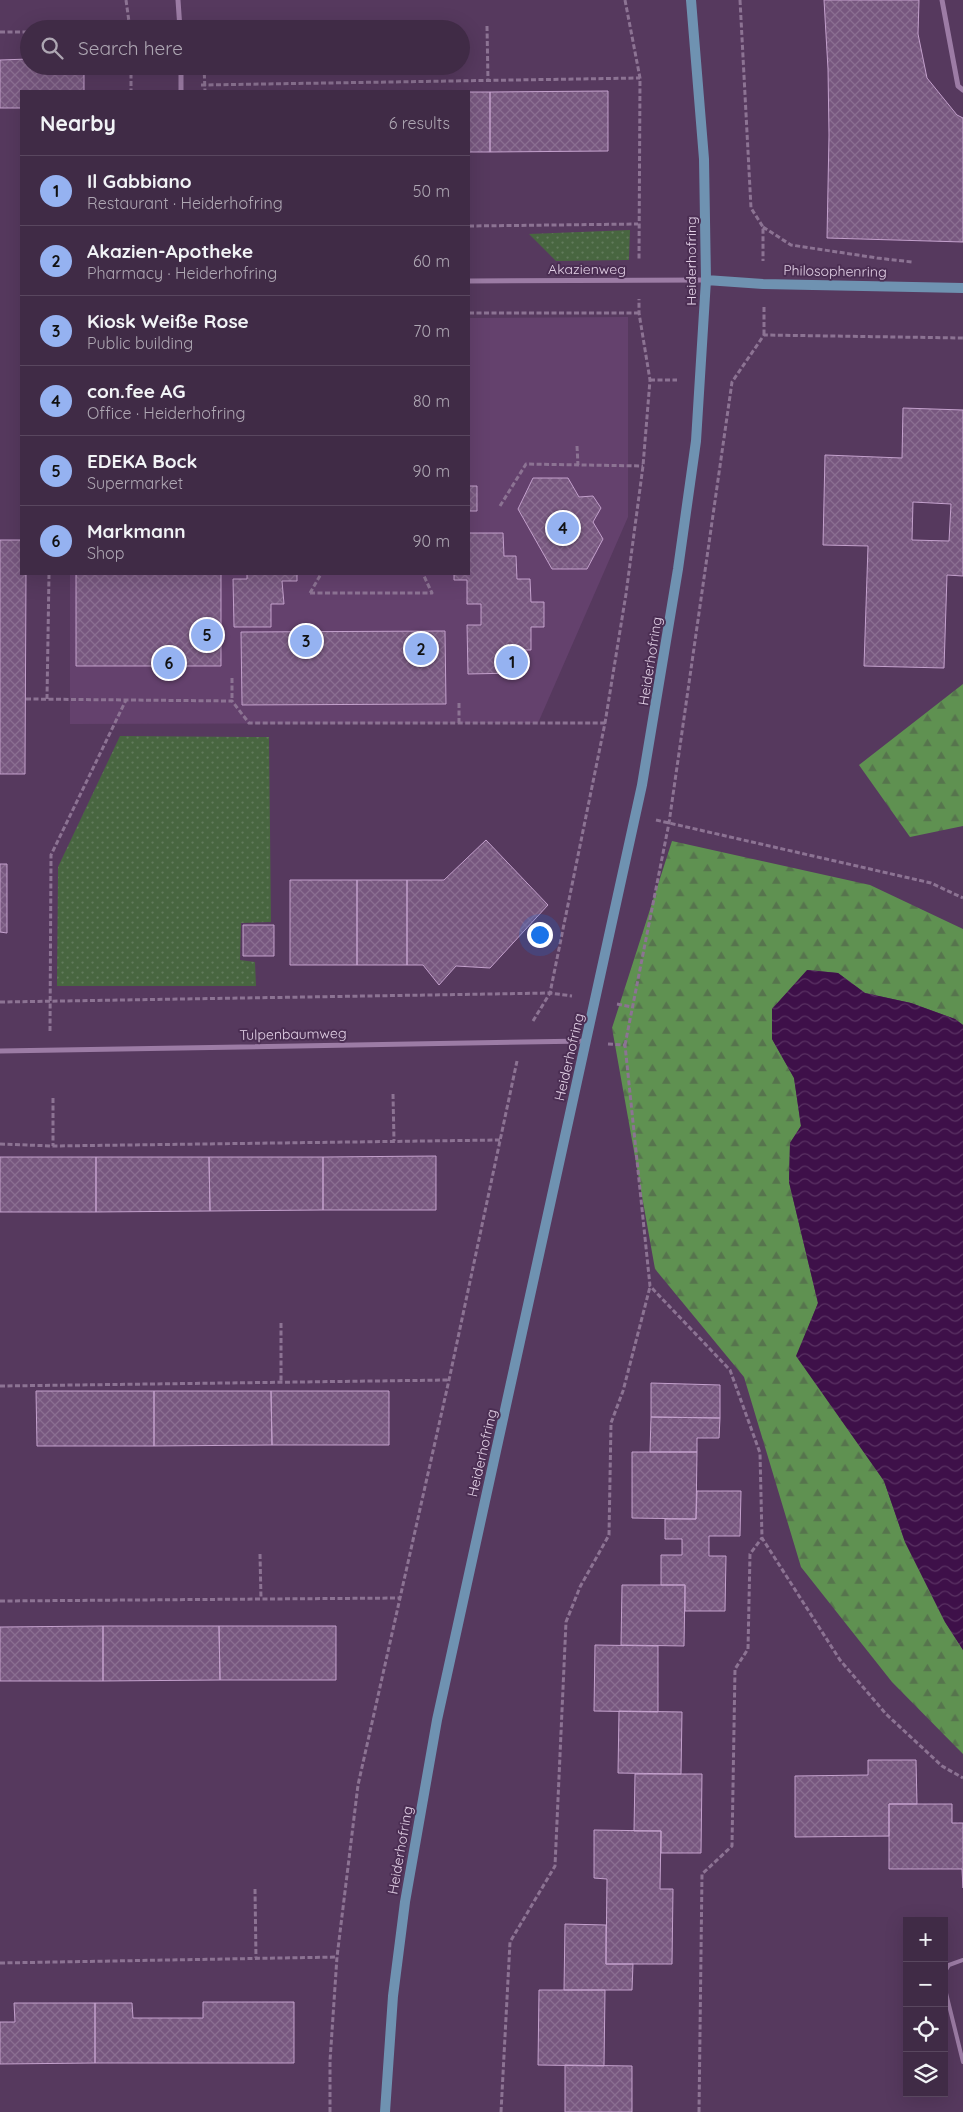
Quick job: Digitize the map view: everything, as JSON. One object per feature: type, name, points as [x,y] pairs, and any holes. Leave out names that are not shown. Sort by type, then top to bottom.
[{"type":"street","points":[[178,0],[179,20]]},
{"type":"street","name":"Heiderhofring","points":[[385,2112],[393,1996],[405,1902],[438,1720],[636,816],[652,733],[675,589],[696,440],[706,280],[704,159],[691,0]]},
{"type":"street","points":[[942,0],[958,86],[963,90]]},
{"type":"street","points":[[180,75],[181,89]]},
{"type":"street","name":"Akazienweg","points":[[470,281],[706,280]]},
{"type":"street","name":"Philosophenring","points":[[706,280],[763,284],[963,288]]},
{"type":"street","name":"Tulpenbaumweg","points":[[0,1051],[586,1042]]},
{"type":"lane","points":[[948,1967],[963,1960]]},
{"type":"lane","points":[[948,2001],[963,2062]]},
{"type":"path","points":[[126,0],[129,20]]},
{"type":"path","points":[[330,2112],[330,2061],[337,1958],[358,1785],[449,1380],[521,1043],[550,993],[605,724],[626,594],[643,466],[650,380],[639,313],[640,78],[625,0]]},
{"type":"path","points":[[740,0],[751,208],[763,227],[791,245],[915,262]]},
{"type":"path","points":[[487,26],[488,81]]},
{"type":"path","points":[[0,32],[20,32]]},
{"type":"path","points":[[131,75],[131,90]]},
{"type":"path","points":[[204,75],[204,90]]},
{"type":"path","points":[[181,89],[204,85],[640,78]]},
{"type":"path","points":[[470,226],[638,224]]},
{"type":"path","points":[[763,227],[763,284]]},
{"type":"path","points":[[470,313],[639,313]]},
{"type":"path","points":[[501,2112],[510,1942],[555,1866],[566,1622],[580,1587],[609,1535],[611,1423],[623,1391],[650,1286],[625,1046],[669,823],[732,382],[764,335],[963,338]]},
{"type":"path","points":[[577,446],[578,465]]},
{"type":"path","points":[[500,506],[526,464],[643,466]]},
{"type":"path","points":[[47,700],[49,575]]},
{"type":"path","points":[[320,575],[310,594],[432,593],[423,575]]},
{"type":"path","points":[[232,678],[232,701],[248,724],[605,724]]},
{"type":"path","points":[[26,699],[232,701]]},
{"type":"path","points":[[50,1050],[51,855],[126,700]]},
{"type":"path","points":[[459,704],[459,724]]},
{"type":"path","points":[[636,816],[931,883],[963,898]]},
{"type":"path","points":[[0,1002],[550,993],[576,996]]},
{"type":"path","points":[[586,1042],[625,1046]]},
{"type":"path","points":[[393,1094],[394,1141]]},
{"type":"path","points":[[53,1098],[53,1146]]},
{"type":"path","points":[[0,1144],[53,1146],[500,1140]]},
{"type":"path","points":[[650,1286],[730,1370],[760,1453],[762,1538],[840,1660],[886,1714],[942,1766],[963,1778]]},
{"type":"path","points":[[280,1323],[281,1382]]},
{"type":"path","points":[[0,1386],[449,1380]]},
{"type":"path","points":[[699,2112],[702,1874],[732,1846],[735,1669],[748,1649],[750,1554],[762,1538]]},
{"type":"path","points":[[260,1554],[261,1599]]},
{"type":"path","points":[[0,1601],[401,1598]]},
{"type":"path","points":[[255,1889],[256,1958]]},
{"type":"path","points":[[0,1963],[337,1958]]},
{"type":"shaded area","points":[[628,317],[628,517],[538,723],[70,724],[70,575],[470,575],[470,318]]},
{"type":"green space","points":[[630,230],[629,260],[556,261],[529,234]]},
{"type":"green space","points":[[963,684],[963,826],[910,837],[859,765]]},
{"type":"green space","points":[[120,736],[269,737],[271,922],[241,923],[240,960],[255,962],[256,986],[57,986],[58,867]]},
{"type":"green space","points":[[672,841],[870,885],[963,929],[963,1025],[955,1019],[911,1003],[865,993],[838,973],[808,970],[772,1009],[772,1039],[794,1078],[801,1126],[790,1143],[789,1182],[818,1303],[797,1356],[884,1481],[905,1542],[945,1622],[963,1650],[963,1754],[892,1682],[801,1567],[744,1377],[655,1269],[612,1028]]},
{"type":"water","points":[[807,970],[838,973],[865,993],[911,1003],[955,1019],[963,1025],[963,1650],[945,1622],[905,1542],[884,1481],[796,1356],[818,1303],[789,1182],[790,1143],[801,1126],[794,1078],[772,1039],[772,1009]]},
{"type":"building","points":[[824,0],[919,0],[918,34],[927,78],[957,115],[963,118],[963,242],[827,238],[829,135]]},
{"type":"building","points":[[20,59],[20,75],[84,75],[84,90],[20,90],[20,108],[0,108],[0,60]]},
{"type":"building","points":[[608,91],[608,151],[490,152],[490,92]]},
{"type":"building","points":[[470,92],[490,92],[490,152],[470,152]]},
{"type":"building","points":[[903,408],[963,410],[963,576],[947,575],[944,668],[864,666],[868,546],[823,545],[825,455],[902,458]],"holes":[[[913,502],[951,504],[949,541],[912,540]]]},
{"type":"building","points":[[533,478],[568,478],[579,497],[593,496],[601,508],[593,522],[603,539],[587,569],[552,569],[518,509]]},
{"type":"building","points":[[470,486],[477,486],[477,511],[470,511]]},
{"type":"building","points":[[470,533],[503,533],[504,556],[516,556],[517,579],[530,579],[531,602],[544,602],[544,627],[531,627],[531,650],[518,650],[518,673],[468,674],[467,625],[481,625],[481,604],[467,604],[467,580],[454,580],[454,575],[470,575]]},
{"type":"building","points":[[0,540],[20,540],[20,575],[26,575],[25,774],[0,774]]},
{"type":"building","points":[[76,575],[221,575],[221,666],[76,666]]},
{"type":"building","points":[[247,575],[297,575],[297,581],[282,581],[284,604],[271,604],[271,627],[234,627],[233,579],[247,579]]},
{"type":"building","points":[[445,631],[446,704],[242,705],[241,632]]},
{"type":"building","points":[[486,840],[548,905],[490,968],[456,966],[439,985],[423,965],[407,965],[407,880],[444,880]]},
{"type":"building","points":[[0,864],[7,864],[7,933],[0,932]]},
{"type":"building","points":[[290,880],[357,880],[357,965],[290,965]]},
{"type":"building","points":[[357,880],[407,880],[407,965],[357,965]]},
{"type":"building","points":[[243,925],[274,925],[274,956],[243,956]]},
{"type":"building","points":[[436,1156],[436,1210],[323,1210],[323,1157]]},
{"type":"building","points":[[0,1157],[96,1157],[96,1212],[0,1212]]},
{"type":"building","points":[[96,1157],[209,1157],[210,1211],[96,1212]]},
{"type":"building","points":[[209,1157],[323,1157],[323,1210],[210,1211]]},
{"type":"building","points":[[651,1383],[720,1385],[720,1418],[651,1417]]},
{"type":"building","points":[[36,1391],[154,1391],[154,1446],[37,1446]]},
{"type":"building","points":[[154,1391],[271,1391],[272,1445],[154,1446]]},
{"type":"building","points":[[271,1391],[389,1391],[389,1445],[272,1445]]},
{"type":"building","points":[[651,1417],[720,1418],[719,1438],[697,1438],[697,1452],[650,1452]]},
{"type":"building","points":[[632,1452],[697,1452],[696,1519],[632,1518]]},
{"type":"building","points":[[697,1491],[741,1491],[740,1536],[709,1536],[709,1556],[726,1556],[725,1611],[685,1611],[685,1585],[661,1585],[661,1555],[682,1555],[682,1539],[665,1539],[665,1519],[696,1519]]},
{"type":"building","points":[[622,1585],[685,1585],[684,1646],[621,1645]]},
{"type":"building","points":[[103,1626],[219,1626],[220,1680],[103,1681]]},
{"type":"building","points":[[103,1626],[103,1681],[0,1681],[0,1627]]},
{"type":"building","points":[[219,1626],[336,1626],[336,1680],[220,1680]]},
{"type":"building","points":[[595,1645],[658,1646],[658,1712],[594,1711]]},
{"type":"building","points":[[619,1711],[682,1712],[681,1774],[618,1773]]},
{"type":"building","points":[[868,1760],[916,1760],[917,1804],[889,1804],[889,1836],[795,1837],[795,1776],[868,1775]]},
{"type":"building","points":[[635,1774],[702,1774],[701,1853],[661,1853],[661,1831],[634,1831]]},
{"type":"building","points":[[889,1804],[952,1804],[952,1823],[963,1823],[963,1888],[962,1869],[889,1869]]},
{"type":"building","points":[[594,1830],[661,1831],[660,1889],[673,1889],[672,1964],[606,1964],[607,1879],[594,1878]]},
{"type":"building","points":[[565,1924],[606,1925],[606,1964],[633,1964],[632,1990],[564,1990]]},
{"type":"building","points":[[539,1990],[605,1990],[604,2066],[538,2065]]},
{"type":"building","points":[[203,2002],[294,2002],[294,2063],[95,2063],[95,2003],[132,2003],[133,2018],[203,2018]]},
{"type":"building","points":[[14,2003],[95,2003],[95,2063],[0,2064],[0,2022],[15,2022]]},
{"type":"building","points":[[565,2065],[632,2066],[632,2112],[565,2112]]},
{"type":"place","name":"con.fee AG","points":[[563,528]]},
{"type":"place","name":"EDEKA Bock","points":[[207,635]]},
{"type":"place","name":"Kiosk Weiße Rose","points":[[306,641]]},
{"type":"place","name":"Akazien-Apotheke","points":[[421,649]]},
{"type":"place","name":"Il Gabbiano","points":[[512,662]]},
{"type":"place","name":"Markmann","points":[[169,663]]}]
